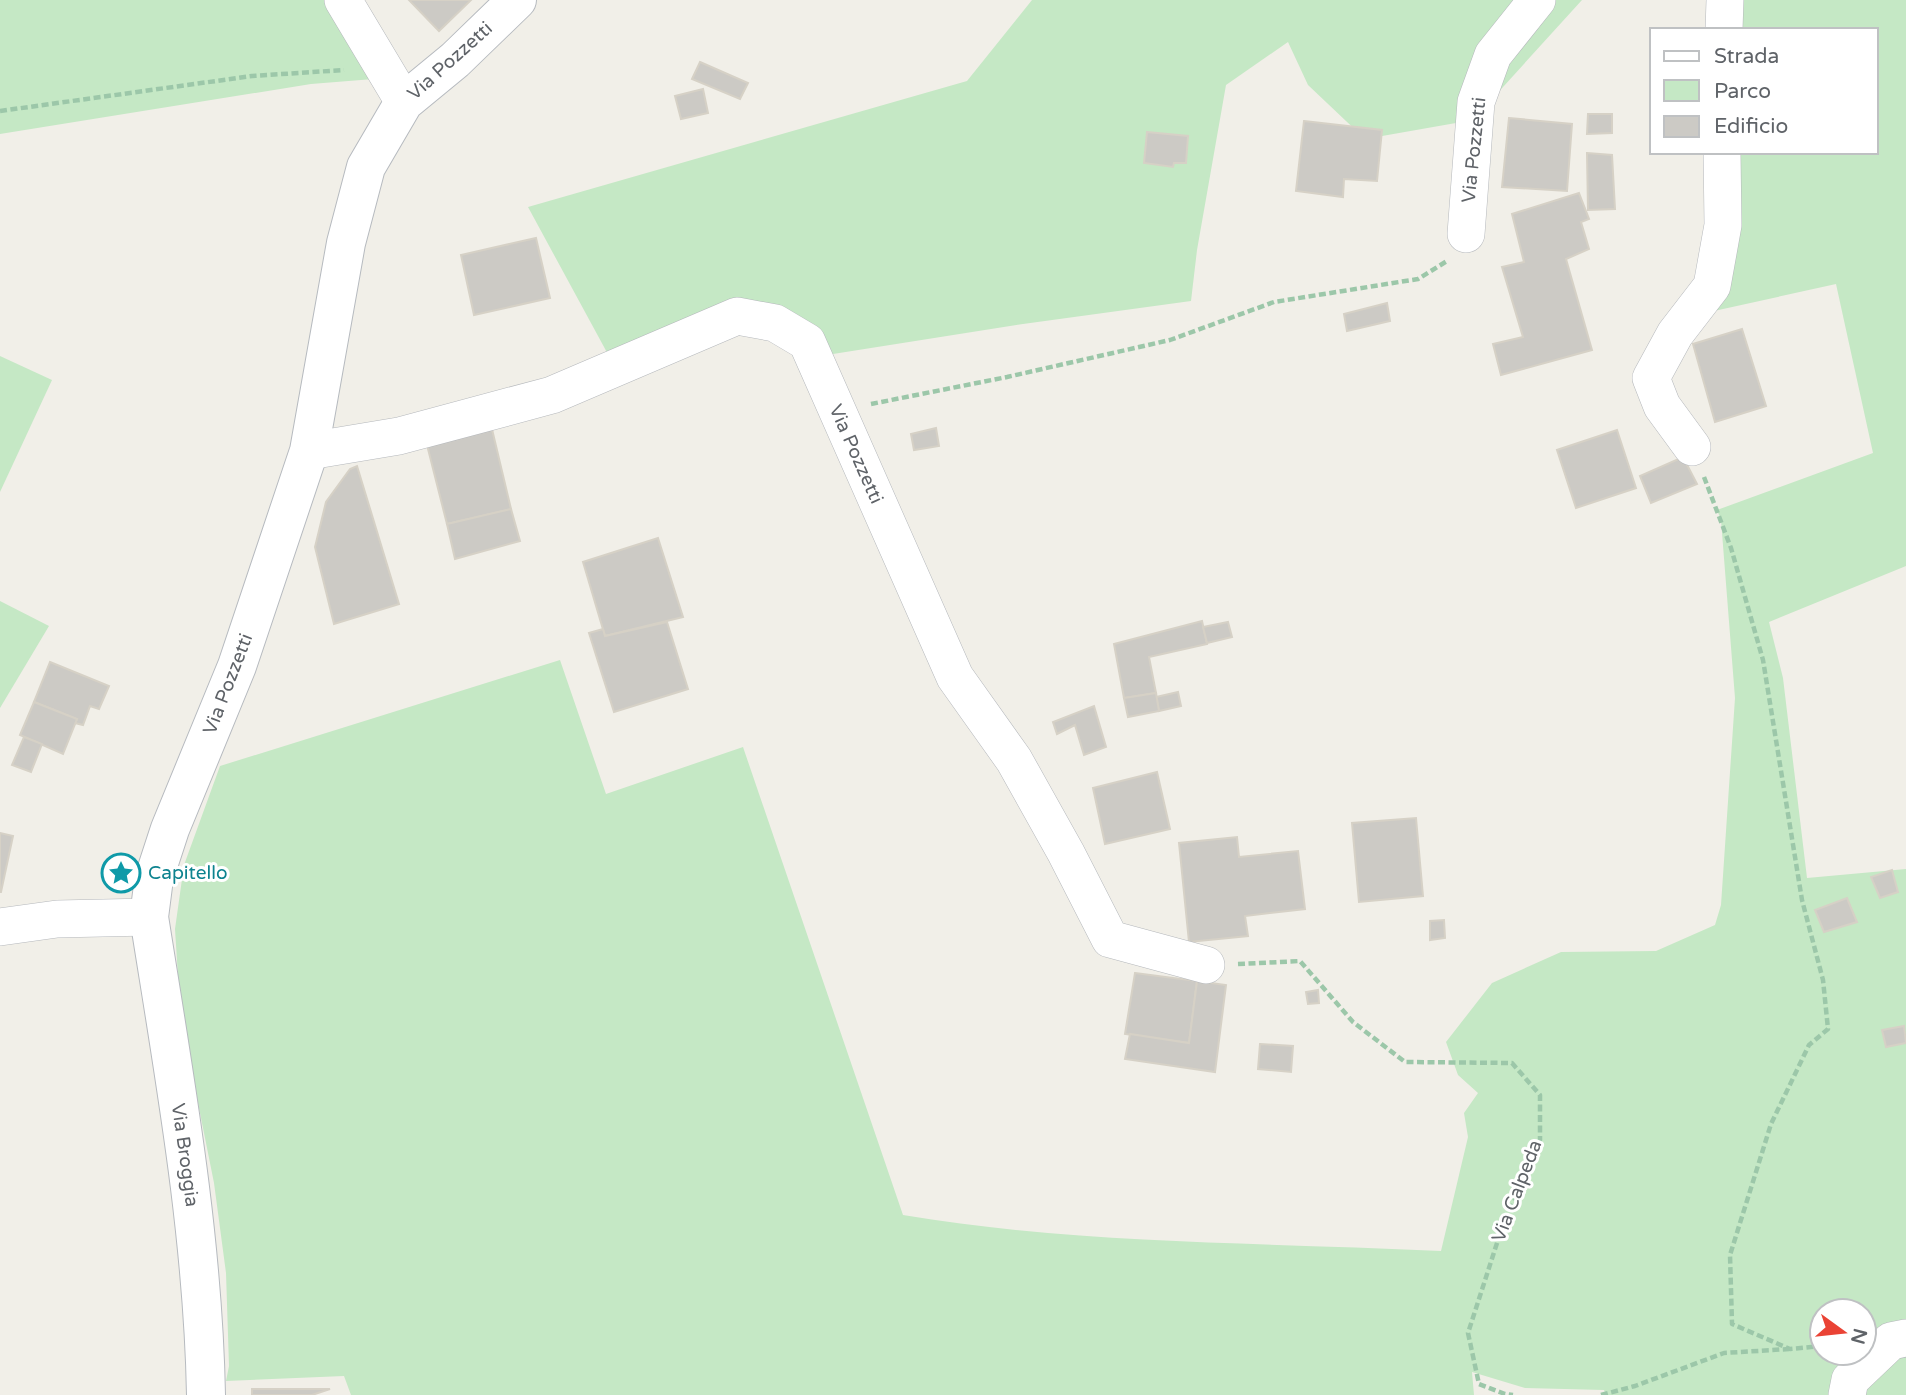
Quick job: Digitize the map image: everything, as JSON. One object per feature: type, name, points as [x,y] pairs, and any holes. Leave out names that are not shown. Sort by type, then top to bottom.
[{"type":"street","points":[[343,0],[404,103]]},
{"type":"street","name":"Via Pozzetti","points":[[149,917],[154,878],[170,829],[237,666],[309,451],[346,243],[366,167],[404,103],[455,60],[517,0]]},
{"type":"street","name":"Via Pozzetti","points":[[1466,234],[1476,102],[1493,55],[1537,0]]},
{"type":"street","points":[[1724,28],[1725,0]]},
{"type":"street","points":[[1692,447],[1662,405],[1651,377],[1675,334],[1712,286],[1723,225],[1722,154]]},
{"type":"street","name":"Via Pozzetti","points":[[309,451],[399,436],[552,395],[737,316],[775,323],[807,342],[955,677],[1014,760],[1110,939],[1206,965]]},
{"type":"street","points":[[0,926],[57,919],[149,917]]},
{"type":"street","name":"Via Broggia","points":[[149,917],[188,1163],[205,1324],[206,1395]]},
{"type":"street","points":[[1847,1395],[1850,1380],[1898,1340]]},
{"type":"path","points":[[0,111],[252,76],[383,68]]},
{"type":"path","points":[[836,411],[1007,377],[1170,340],[1274,302],[1418,279],[1446,263],[1466,234]]},
{"type":"path","points":[[1692,447],[1731,548],[1763,660],[1802,900],[1823,980],[1828,1029],[1809,1045],[1771,1124],[1730,1255],[1732,1324],[1790,1349]]},
{"type":"path","name":"Via Calpeda","points":[[1206,965],[1300,961],[1353,1022],[1405,1062],[1513,1063],[1540,1095],[1540,1140],[1498,1240],[1468,1333],[1479,1384],[1513,1395]]},
{"type":"path","points":[[1601,1395],[1635,1386],[1724,1353],[1808,1347]]},
{"type":"green space","points":[[0,0],[330,0],[386,78],[311,84],[0,134]]},
{"type":"green space","points":[[1032,0],[1582,0],[1473,120],[1365,139],[1308,85],[1288,42],[1226,85],[1197,250],[1191,301],[833,354],[757,316],[610,358],[528,207],[967,81]]},
{"type":"green space","points":[[1738,0],[1906,0],[1906,566],[1769,622],[1783,678],[1807,878],[1906,869],[1906,1395],[1606,1395],[1604,1390],[1525,1388],[1472,1372],[1474,1395],[351,1395],[344,1376],[226,1381],[229,1366],[226,1273],[214,1183],[194,1083],[178,976],[175,929],[184,865],[220,766],[560,660],[606,794],[743,747],[903,1215],[970,1225],[1104,1237],[1441,1251],[1468,1137],[1464,1113],[1478,1093],[1458,1075],[1446,1042],[1492,983],[1561,952],[1656,951],[1715,925],[1721,905],[1735,698],[1721,520],[1717,510],[1873,453],[1836,284],[1714,311],[1735,154],[1878,154],[1878,28],[1739,28]]},
{"type":"green space","points":[[0,356],[52,380],[0,492]]},
{"type":"green space","points":[[0,601],[49,626],[0,708]]},
{"type":"building","points":[[409,0],[471,0],[439,31]]},
{"type":"building","points":[[700,62],[748,83],[740,99],[692,79]]},
{"type":"building","points":[[703,89],[708,113],[681,119],[675,96]]},
{"type":"building","points":[[1588,114],[1612,114],[1612,133],[1587,134]]},
{"type":"building","points":[[1509,118],[1572,124],[1567,191],[1502,187]]},
{"type":"building","points":[[1304,121],[1382,130],[1377,181],[1344,179],[1343,197],[1296,191]]},
{"type":"building","points":[[1147,132],[1188,136],[1186,163],[1174,163],[1173,167],[1144,163]]},
{"type":"building","points":[[1587,153],[1612,155],[1615,209],[1588,210]]},
{"type":"building","points":[[1579,193],[1589,219],[1581,222],[1589,249],[1566,259],[1592,350],[1501,375],[1493,344],[1523,337],[1502,267],[1524,262],[1512,214]]},
{"type":"building","points":[[536,238],[550,298],[474,315],[461,255]]},
{"type":"building","points":[[1387,303],[1390,321],[1347,331],[1344,314]]},
{"type":"building","points":[[1742,329],[1766,406],[1715,422],[1693,344]]},
{"type":"building","points":[[491,425],[511,509],[447,524],[426,441]]},
{"type":"building","points":[[936,428],[939,446],[914,450],[911,434]]},
{"type":"building","points":[[1617,430],[1636,488],[1576,508],[1557,450]]},
{"type":"building","points":[[1683,457],[1697,484],[1651,503],[1640,476]]},
{"type":"building","points":[[357,466],[399,604],[334,624],[315,547],[326,502],[350,469]]},
{"type":"building","points":[[511,509],[520,541],[455,559],[447,524]]},
{"type":"building","points":[[658,538],[683,617],[605,636],[583,562]]},
{"type":"building","points":[[1202,621],[1207,644],[1149,657],[1156,693],[1124,698],[1114,644]]},
{"type":"building","points":[[667,622],[688,689],[614,712],[589,633],[603,629],[605,636]]},
{"type":"building","points":[[1228,622],[1232,637],[1207,643],[1203,627]]},
{"type":"building","points":[[50,662],[109,686],[99,709],[90,706],[83,725],[75,723],[77,719],[34,702]]},
{"type":"building","points":[[1178,692],[1181,706],[1159,711],[1156,697]]},
{"type":"building","points":[[1156,693],[1159,711],[1128,717],[1124,698]]},
{"type":"building","points":[[34,702],[77,719],[63,754],[20,735]]},
{"type":"building","points":[[1094,706],[1106,747],[1084,755],[1075,725],[1057,734],[1053,722]]},
{"type":"building","points":[[24,737],[42,744],[31,772],[12,765]]},
{"type":"building","points":[[1157,772],[1170,829],[1105,844],[1093,788]]},
{"type":"building","points":[[1416,818],[1423,896],[1359,902],[1352,823]]},
{"type":"building","points":[[0,833],[13,836],[1,892],[0,892]]},
{"type":"building","points":[[1237,837],[1239,857],[1298,851],[1305,909],[1245,916],[1248,936],[1189,942],[1179,843]]},
{"type":"building","points":[[1892,870],[1898,892],[1880,898],[1871,877]]},
{"type":"building","points":[[1847,898],[1857,922],[1824,932],[1815,910]]},
{"type":"building","points":[[1444,920],[1445,938],[1430,940],[1430,921]]},
{"type":"building","points":[[1135,973],[1197,981],[1189,1043],[1125,1034]]},
{"type":"building","points":[[1197,981],[1226,985],[1215,1072],[1125,1059],[1130,1034],[1189,1043]]},
{"type":"building","points":[[1318,990],[1319,1003],[1308,1004],[1306,992]]},
{"type":"building","points":[[1904,1026],[1906,1043],[1886,1047],[1882,1030]]},
{"type":"building","points":[[1260,1044],[1293,1046],[1291,1072],[1258,1069]]},
{"type":"building","points":[[252,1389],[330,1389],[312,1395],[252,1395]]},
{"type":"place","name":"Capitello","points":[[121,873]]}]
